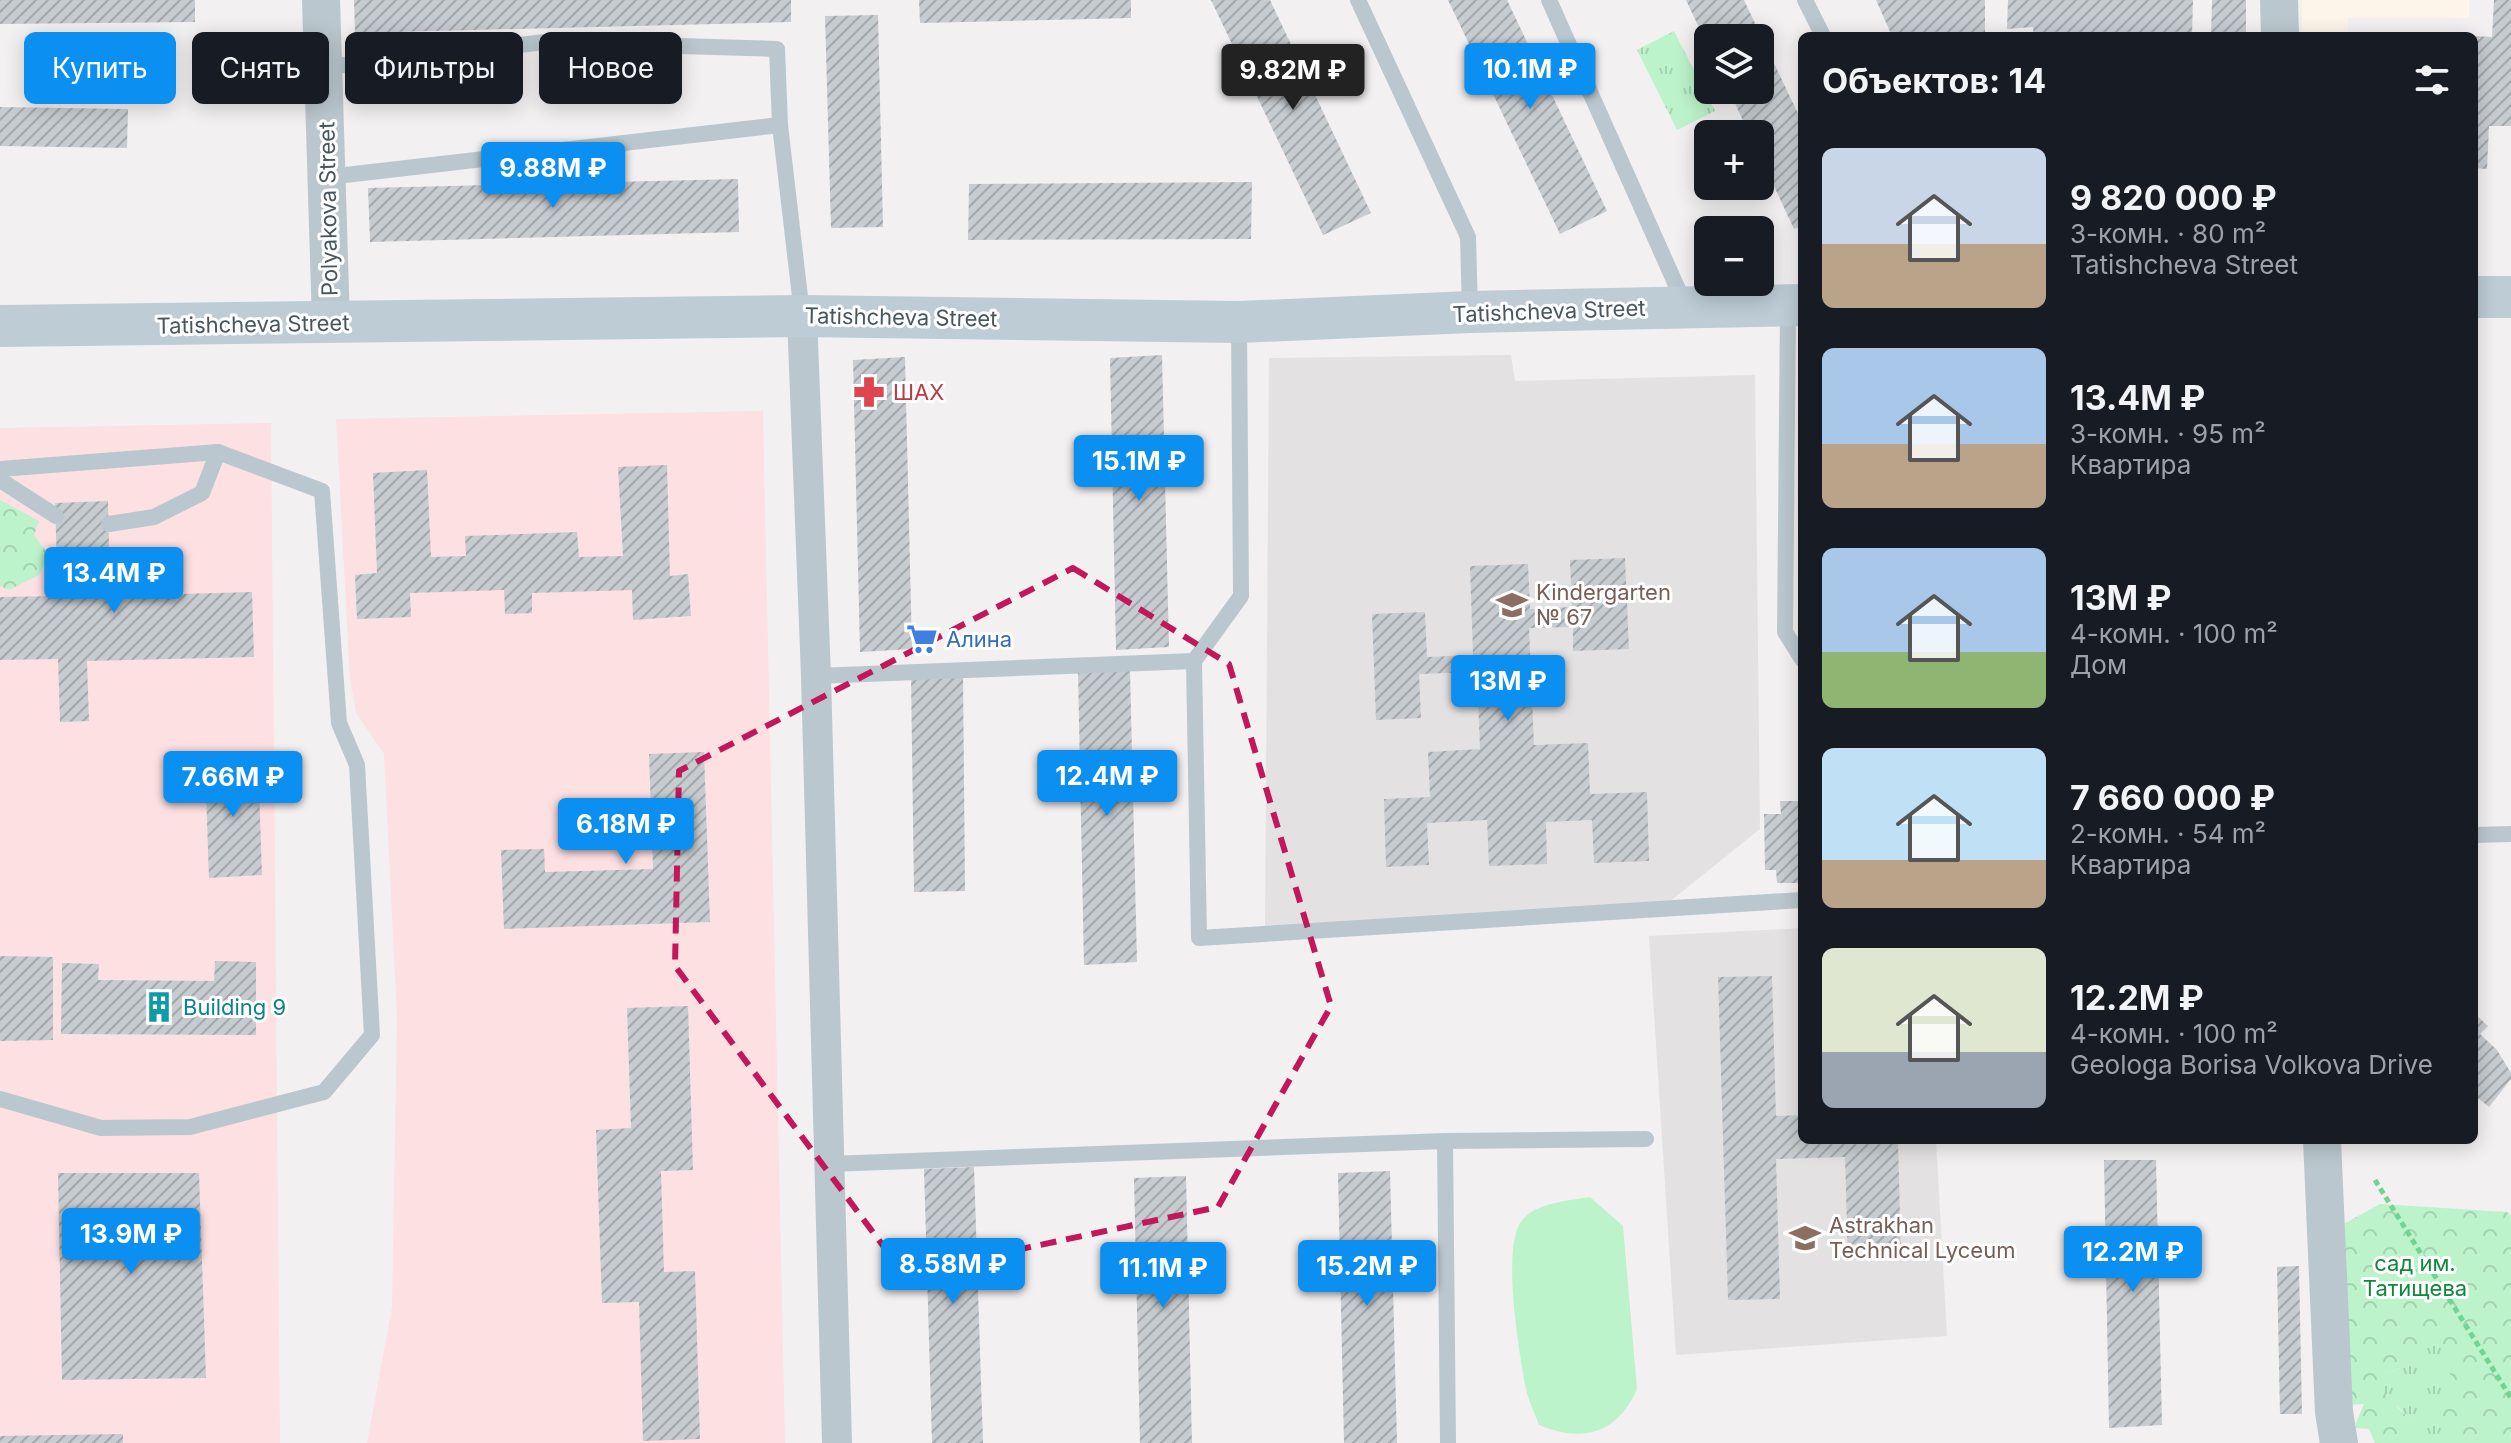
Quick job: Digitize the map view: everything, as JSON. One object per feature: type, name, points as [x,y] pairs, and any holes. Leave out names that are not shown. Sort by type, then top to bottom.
[{"type":"main road","points":[[2478,297],[2511,297]]},
{"type":"main road","name":"Tatishcheva Street","points":[[0,326],[802,316],[1239,322],[1470,312],[1795,306]]},
{"type":"street","name":"Polyakova Street","points":[[321,0],[323,32]]},
{"type":"street","points":[[2279,0],[2280,32]]},
{"type":"street","name":"Polyakova Street","points":[[326,104],[331,323]]},
{"type":"street","points":[[802,316],[816,676],[837,1443]]},
{"type":"street","points":[[2322,1144],[2334,1412],[2339,1443]]},
{"type":"lane","points":[[1358,0],[1468,237],[1470,312]]},
{"type":"lane","points":[[1549,0],[1686,307]]},
{"type":"lane","points":[[1805,0],[1821,32]]},
{"type":"lane","points":[[329,67],[545,42],[777,49],[780,125],[802,316]]},
{"type":"lane","points":[[328,177],[780,125]]},
{"type":"lane","points":[[1795,306],[1785,632],[1798,653]]},
{"type":"lane","points":[[1239,322],[1241,596],[1194,661],[1199,938],[1798,900]]},
{"type":"lane","points":[[0,469],[218,452],[322,491],[339,723],[357,765],[372,1035],[324,1092],[190,1127],[101,1128],[0,1099]]},
{"type":"lane","points":[[109,524],[154,517],[202,493],[218,452]]},
{"type":"lane","points":[[0,480],[56,516]]},
{"type":"lane","points":[[816,676],[1194,661]]},
{"type":"lane","points":[[2478,835],[2511,834]]},
{"type":"lane","points":[[830,1164],[1445,1141],[1646,1139]]},
{"type":"lane","points":[[1445,1141],[1448,1443]]},
{"type":"path","points":[[2375,1180],[2511,1398]]},
{"type":"highlighted area","points":[[1073,568],[1229,664],[1331,1006],[1218,1207],[904,1274],[675,966],[679,771]]},
{"type":"shaded area","points":[[2302,0],[2469,0],[2469,18],[2348,18],[2348,32],[2302,32]]},
{"type":"shaded area","name":"Kindergarten № 67","points":[[1511,355],[1515,381],[1755,375],[1760,829],[1658,911],[1265,928],[1269,358]]},
{"type":"shaded area","points":[[763,411],[785,1443],[367,1443],[392,1307],[397,1016],[384,754],[356,713],[350,679],[336,419]]},
{"type":"shaded area","points":[[271,423],[280,1443],[0,1443],[0,428]]},
{"type":"shaded area","name":"Astrakhan Technical Lyceum","points":[[1798,928],[1798,1144],[1936,1144],[1947,1336],[1676,1355],[1649,936]]},
{"type":"green space","points":[[1674,31],[1694,70],[1694,104],[1711,104],[1715,111],[1677,130],[1637,50]]},
{"type":"green space","points":[[0,500],[39,521],[34,535],[49,555],[39,575],[9,590],[0,586]]},
{"type":"green space","points":[[1590,1197],[1623,1226],[1637,1389],[1629,1404],[1609,1425],[1597,1431],[1570,1433],[1539,1425],[1527,1394],[1513,1299],[1513,1252],[1522,1220],[1536,1209]]},
{"type":"green space","name":"сад им. Татищева","points":[[2380,1204],[2507,1212],[2511,1216],[2511,1443],[2375,1443],[2369,1429],[2354,1428],[2364,1404],[2344,1405],[2342,1225]],"holes":[[[2401,1368],[2441,1403],[2435,1411],[2410,1419],[2397,1407],[2385,1373]]]},
{"type":"green space","points":[[2430,1342],[2452,1351],[2448,1397],[2435,1411],[2450,1422],[2438,1434],[2406,1436],[2410,1419],[2385,1394],[2385,1373],[2401,1368]]},
{"type":"building","points":[[0,0],[195,0],[195,22],[0,24]]},
{"type":"building","points":[[354,0],[791,0],[791,22],[355,32]]},
{"type":"building","points":[[919,0],[1131,0],[1131,18],[920,23]]},
{"type":"building","points":[[1211,0],[1270,0],[1371,213],[1323,235]]},
{"type":"building","points":[[1448,0],[1507,0],[1607,211],[1560,234]]},
{"type":"building","points":[[1686,0],[1744,0],[1755,24],[1697,24]]},
{"type":"building","points":[[1876,0],[1985,0],[1985,32],[1890,32]]},
{"type":"building","points":[[2008,0],[2193,0],[2192,32],[2034,32],[2033,27],[2007,29]]},
{"type":"building","points":[[2212,0],[2246,0],[2246,32],[2211,32]]},
{"type":"building","points":[[2494,0],[2511,0],[2511,126],[2489,126],[2487,169],[2478,168],[2478,36],[2492,37]]},
{"type":"building","points":[[878,15],[883,227],[831,228],[825,16]]},
{"type":"building","points":[[1774,63],[1798,114],[1798,228],[1794,229],[1774,186],[1774,120],[1743,120],[1735,104],[1774,104]]},
{"type":"building","points":[[0,107],[128,109],[127,148],[0,146]]},
{"type":"building","points":[[738,179],[739,232],[370,242],[368,188]]},
{"type":"building","points":[[1252,182],[1251,239],[968,240],[969,184]]},
{"type":"building","points":[[1162,355],[1169,647],[1116,650],[1110,358]]},
{"type":"building","points":[[905,357],[912,649],[860,652],[853,360]]},
{"type":"building","points":[[667,465],[670,576],[688,574],[691,616],[633,620],[632,590],[532,593],[532,613],[505,614],[504,590],[410,593],[411,617],[357,619],[355,575],[377,573],[373,473],[427,470],[431,557],[466,556],[465,536],[577,532],[579,557],[623,556],[618,467]]},
{"type":"building","points":[[108,501],[110,596],[252,592],[254,657],[87,661],[89,721],[60,722],[58,659],[0,660],[0,597],[58,596],[55,503]]},
{"type":"building","points":[[1625,558],[1629,649],[1573,651],[1573,627],[1529,628],[1534,745],[1588,743],[1590,794],[1647,792],[1649,861],[1594,863],[1592,820],[1546,822],[1547,864],[1489,866],[1487,820],[1427,823],[1429,865],[1386,867],[1384,799],[1430,797],[1428,752],[1480,749],[1477,672],[1419,674],[1421,718],[1376,720],[1372,614],[1425,612],[1427,657],[1473,655],[1470,566],[1528,564],[1530,609],[1572,607],[1570,560]]},
{"type":"building","points":[[1130,670],[1137,962],[1084,965],[1078,672]]},
{"type":"building","points":[[963,672],[965,891],[914,892],[911,675]]},
{"type":"building","points":[[704,752],[710,922],[504,929],[501,850],[544,849],[545,872],[653,869],[649,754]]},
{"type":"building","points":[[258,761],[262,875],[209,878],[205,762]]},
{"type":"building","points":[[1780,801],[1798,801],[1798,883],[1777,883],[1776,870],[1765,870],[1764,814],[1781,814]]},
{"type":"building","points":[[0,956],[53,957],[53,1040],[0,1041]]},
{"type":"building","name":"Building 9","points":[[215,961],[256,962],[256,1035],[61,1034],[62,963],[99,964],[98,980],[214,981]]},
{"type":"building","points":[[1772,976],[1776,1116],[1798,1115],[1798,1144],[1898,1144],[1901,1258],[1848,1260],[1845,1157],[1776,1159],[1780,1299],[1728,1300],[1718,977]]},
{"type":"building","points":[[688,1006],[693,1170],[661,1171],[664,1272],[695,1271],[700,1439],[643,1441],[639,1302],[602,1303],[596,1130],[631,1128],[627,1008]]},
{"type":"building","points":[[2478,1017],[2488,1026],[2480,1034],[2497,1050],[2511,1073],[2511,1079],[2489,1107],[2478,1098]]},
{"type":"building","points":[[2104,1160],[2156,1160],[2162,1425],[2109,1428]]},
{"type":"building","points":[[974,1167],[983,1443],[932,1443],[924,1169]]},
{"type":"building","points":[[1390,1171],[1397,1443],[1344,1443],[1338,1173]]},
{"type":"building","points":[[58,1173],[199,1173],[206,1378],[62,1380]]},
{"type":"building","points":[[1186,1176],[1192,1443],[1140,1443],[1134,1178]]},
{"type":"building","points":[[2299,1266],[2302,1414],[2280,1414],[2277,1267]]},
{"type":"building","points":[[123,1434],[123,1443],[0,1443],[0,1436]]},
{"type":"place","name":"ШАХ","points":[[869,392]]},
{"type":"place","name":"Kindergarten № 67","points":[[1512,605]]},
{"type":"place","name":"Алина","points":[[922,639]]},
{"type":"place","name":"Building 9","points":[[159,1007]]},
{"type":"place","name":"Astrakhan Technical Lyceum","points":[[1805,1238]]}]
